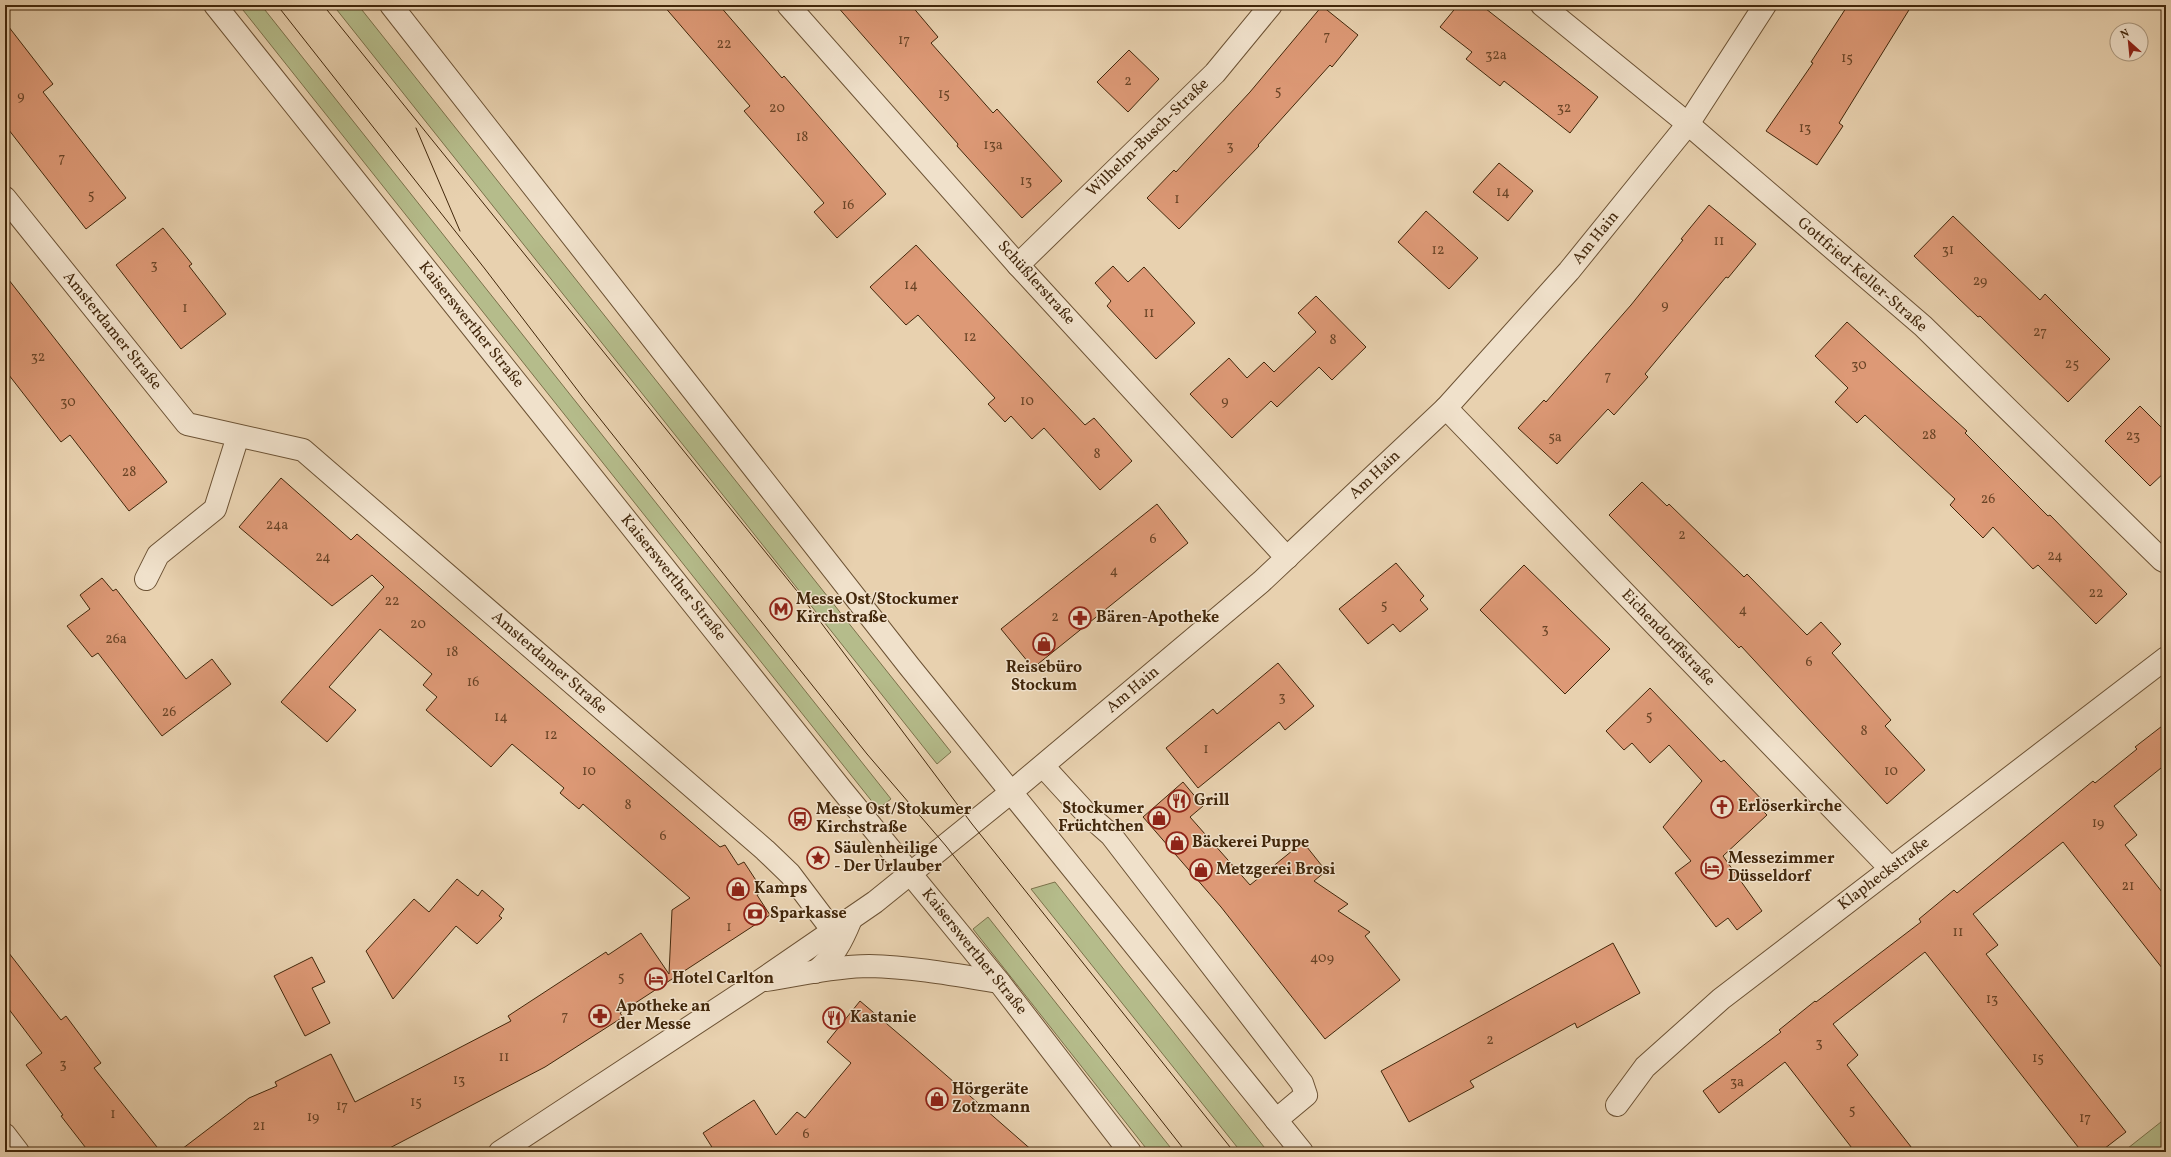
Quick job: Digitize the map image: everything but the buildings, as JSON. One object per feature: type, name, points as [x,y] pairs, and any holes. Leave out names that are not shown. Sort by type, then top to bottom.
[{"type":"street","name":"Kaiserswerther Straße","points":[[215,5],[911,875],[999,982],[1130,1152]]},
{"type":"street","points":[[391,5],[1010,793],[1302,1152]]},
{"type":"street","name":"Schüßlerstraße","points":[[788,5],[1018,265],[1287,558]]},
{"type":"street","name":"Wilhelm-Busch-Straße","points":[[1018,265],[1215,73],[1271,5]]},
{"type":"street","name":"Gottfried-Keller-Straße","points":[[1542,5],[1688,124],[1922,326],[2162,560],[2166,562]]},
{"type":"street","name":"Am Hain","points":[[500,1152],[760,982],[851,919],[911,875],[1043,766],[1287,558],[1446,408],[1569,271],[1688,124],[1765,5]]},
{"type":"street","name":"Amsterdamer Straße","points":[[5,198],[187,424],[303,450],[765,850],[790,874],[833,931]]},
{"type":"street","name":"Eichendorffstraße","points":[[1446,408],[1891,869]]},
{"type":"street","points":[[146,579],[158,555],[214,509],[238,436]]},
{"type":"street","name":"Klapheckstraße","points":[[1617,1105],[1645,1067],[1721,999],[2166,658]]},
{"type":"street","points":[[1043,766],[1086,814],[1111,835],[1302,1082],[1306,1095],[1276,1120]]},
{"type":"street","points":[[816,972],[832,956],[841,944],[851,919]]},
{"type":"street","points":[[760,982],[816,972],[868,966],[931,971],[999,982]]},
{"type":"street","points":[[5,1135],[18,1152]]},
{"type":"green space","points":[[239,5],[261,5],[891,799],[878,809]]},
{"type":"green space","points":[[333,5],[358,5],[951,752],[937,764]]},
{"type":"green space","points":[[1055,882],[1268,1152],[1241,1152],[1031,889]]},
{"type":"green space","points":[[988,917],[1174,1152],[1149,1152],[973,929]]},
{"type":"green space","points":[[2166,1118],[2166,1152],[2123,1152]]},
{"type":"tram line","points":[[277,5],[485,269],[585,400],[867,754],[946,846],[1186,1152]]},
{"type":"tram line","points":[[323,5],[801,596],[972,824],[1234,1152]]},
{"type":"tram line","points":[[416,128],[460,231]]},
{"type":"place","name":"Messe Ost/Stockumer Kirchstraße","points":[[781,609]]},
{"type":"place","name":"Bären-Apotheke","points":[[1080,618]]},
{"type":"place","name":"Reisebüro Stockum","points":[[1044,644]]},
{"type":"place","name":"Grill","points":[[1179,801]]},
{"type":"place","name":"Erlöserkirche","points":[[1722,807]]},
{"type":"place","name":"Stockumer Früchtchen","points":[[1159,818]]},
{"type":"place","name":"Messe Ost/Stokumer Kirchstraße","points":[[800,819]]},
{"type":"place","name":"Bäckerei Puppe","points":[[1177,843]]},
{"type":"place","name":"Säulenheilige - Der Urlauber","points":[[818,858]]},
{"type":"place","name":"Messezimmer Düsseldorf","points":[[1712,868]]},
{"type":"place","name":"Metzgerei Brosi","points":[[1201,870]]},
{"type":"place","name":"Kamps","points":[[738,889]]},
{"type":"place","name":"Sparkasse","points":[[755,914]]},
{"type":"place","name":"Hotel Carlton","points":[[656,979]]},
{"type":"place","name":"Apotheke an der Messe","points":[[600,1016]]},
{"type":"place","name":"Kastanie","points":[[834,1018]]},
{"type":"place","name":"Hörgeräte Zotzmann","points":[[937,1099]]}]
